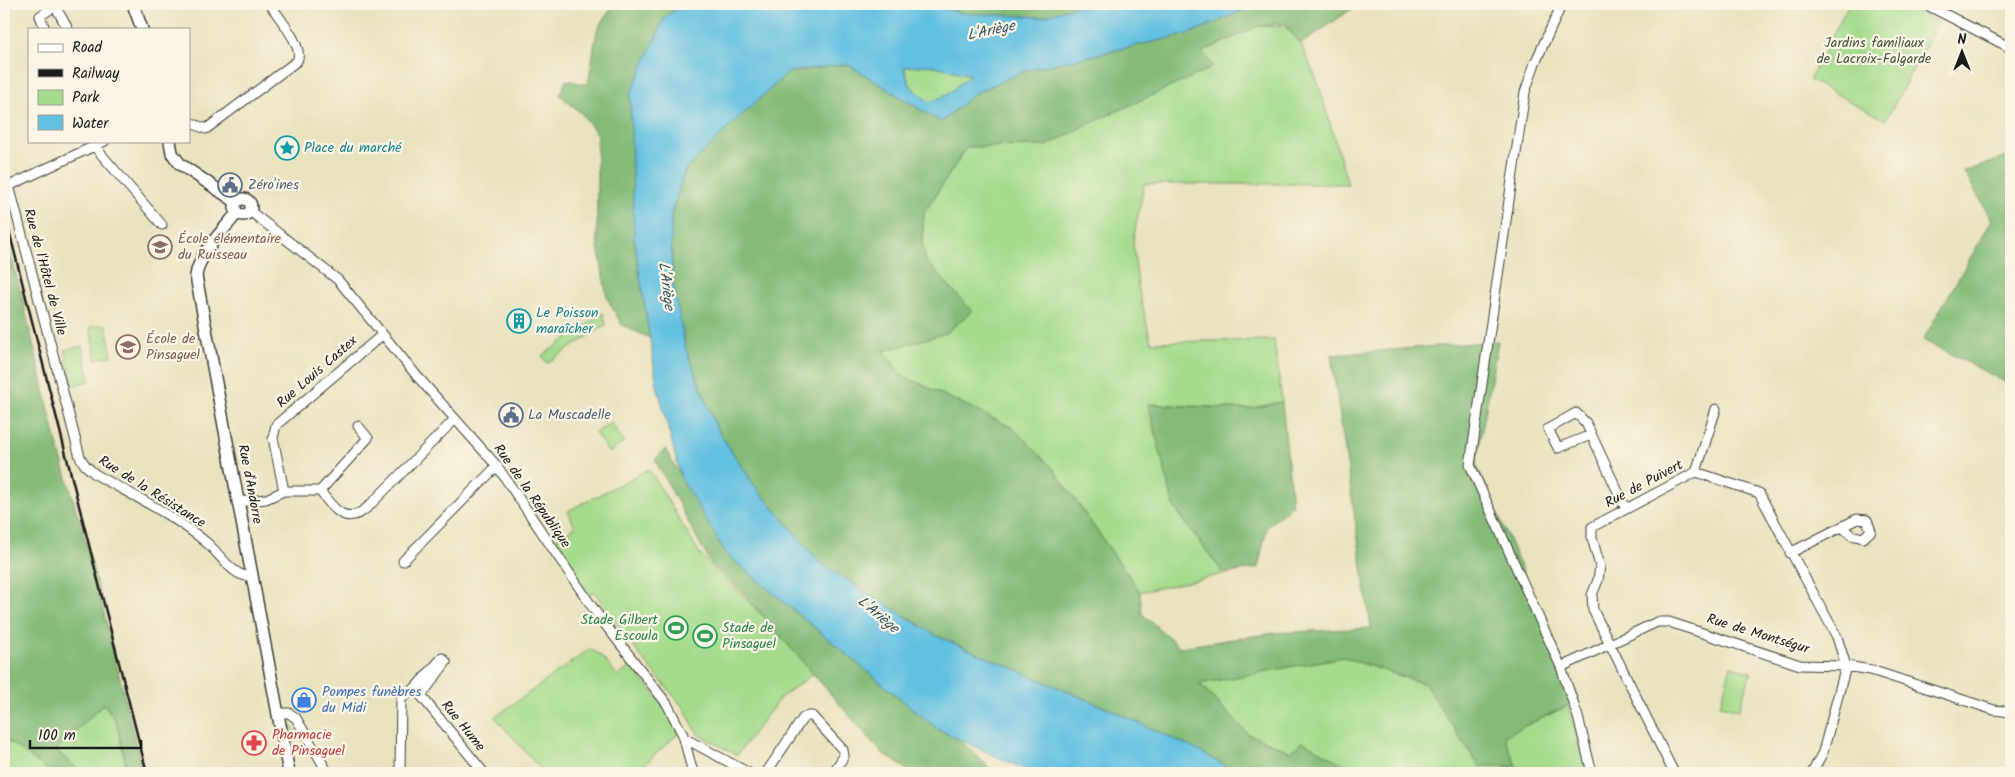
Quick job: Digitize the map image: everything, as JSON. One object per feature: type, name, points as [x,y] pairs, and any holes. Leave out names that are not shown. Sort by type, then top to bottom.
[{"type":"main road","points":[[133,4],[142,28]]},
{"type":"main road","points":[[170,142],[172,153],[180,164],[244,215],[250,211]]},
{"type":"main road","name":"Rue d'Andorre","points":[[236,207],[197,268],[196,276],[288,773]]},
{"type":"street","points":[[190,122],[206,129],[297,61],[300,56],[298,46],[270,4]]},
{"type":"street","points":[[1562,4],[1525,92],[1470,464],[1561,667],[1576,710],[1592,773]]},
{"type":"street","points":[[1925,4],[2011,48]]},
{"type":"street","points":[[45,28],[40,16],[57,5],[68,28]]},
{"type":"street","name":"Rue de l'Hôtel de Ville","points":[[84,465],[70,422],[10,191],[11,185],[104,142]]},
{"type":"street","points":[[95,147],[162,226]]},
{"type":"street","name":"Rue de la République","points":[[250,211],[338,280],[382,335],[497,466],[597,614],[667,704],[684,738],[692,773]]},
{"type":"street","name":"Rue Louis Castex","points":[[284,491],[273,438],[276,425],[382,335]]},
{"type":"street","points":[[1696,472],[1716,409]]},
{"type":"street","points":[[1591,435],[1558,448],[1548,429],[1576,414],[1586,423],[1626,509]]},
{"type":"street","points":[[320,491],[330,505],[344,516],[355,516],[363,512],[455,419]]},
{"type":"street","points":[[238,502],[266,499],[284,491],[320,491],[368,438],[358,426]]},
{"type":"street","name":"Rue de la Résistance","points":[[84,465],[95,474],[192,530],[216,550],[238,574],[252,576]]},
{"type":"street","points":[[403,561],[497,466]]},
{"type":"street","name":"Rue de Puivert","points":[[1611,645],[1592,610],[1592,595],[1598,580],[1600,566],[1592,538],[1592,527],[1696,472],[1759,493],[1837,637],[1846,666]]},
{"type":"street","points":[[1790,553],[1842,527]]},
{"type":"street","name":"Rue de Montségur","points":[[1561,667],[1657,622],[1669,622],[1800,665],[1846,666],[1871,670],[1994,710],[2011,712]]},
{"type":"street","points":[[1611,645],[1674,773]]},
{"type":"street","points":[[400,773],[400,699],[415,688],[442,658],[446,662],[421,696]]},
{"type":"street","points":[[1812,773],[1823,752],[1846,666]]},
{"type":"street","name":"Rue Hume","points":[[415,688],[484,773]]},
{"type":"street","points":[[278,713],[289,713],[296,718],[328,773]]},
{"type":"street","points":[[766,773],[803,718],[812,716],[843,750],[844,756],[833,773]]},
{"type":"street","points":[[684,738],[749,773]]},
{"type":"street","points":[[691,762],[698,754],[710,751]]},
{"type":"green space","points":[[614,4],[684,4],[665,17],[634,238],[650,338],[622,325],[607,298],[597,239],[597,134],[582,114],[560,95],[566,80],[588,85],[597,30]]},
{"type":"green space","points":[[930,4],[1082,4],[1042,17],[960,13]]},
{"type":"green space","points":[[1258,4],[1359,4],[1301,44],[1284,24],[1258,26],[1202,52],[1214,67],[1091,123],[1046,146],[967,147],[924,213],[922,242],[926,261],[972,311],[946,333],[884,351],[900,374],[1013,428],[1052,467],[1140,592],[1142,614],[1180,647],[1274,633],[1371,628],[1331,355],[1498,341],[1476,464],[1579,700],[1504,736],[1516,766],[1479,766],[1425,684],[1343,657],[1199,684],[1248,734],[1291,752],[1302,741],[1360,773],[1238,773],[1193,748],[1111,710],[937,636],[820,563],[754,485],[717,429],[686,350],[672,277],[671,215],[685,170],[789,72],[847,64],[941,122],[975,93],[1027,70],[1188,34]]},
{"type":"green space","name":"Jardins familiaux de Lacroix-Falgarde","points":[[1849,4],[1903,4],[1938,22],[1886,120],[1809,80]]},
{"type":"green space","points":[[1258,26],[1286,27],[1301,44],[1318,83],[1348,184],[1144,184],[1133,241],[1138,286],[1151,342],[1274,340],[1282,402],[1248,409],[1148,404],[1174,507],[1224,574],[1140,592],[1052,467],[1013,428],[900,374],[884,351],[946,333],[972,311],[926,261],[922,242],[924,213],[967,147],[1046,146],[1091,123],[1213,67],[1202,52]]},
{"type":"green space","points":[[931,65],[971,75],[947,95],[930,102],[919,95],[912,87],[904,66]]},
{"type":"green space","points":[[2006,157],[2011,161],[2011,385],[1923,340],[1992,220],[1964,172]]},
{"type":"green space","points":[[4,230],[56,440],[92,564],[143,773],[128,773],[116,721],[104,704],[56,750],[82,773],[52,773],[4,738]]},
{"type":"green space","points":[[603,313],[606,325],[547,363],[542,356]]},
{"type":"green space","points":[[106,324],[112,356],[96,359],[90,327]]},
{"type":"green space","points":[[82,346],[90,381],[73,385],[65,350]]},
{"type":"green space","points":[[1282,402],[1292,505],[1267,527],[1258,568],[1224,574],[1174,507],[1148,404],[1248,409]]},
{"type":"green space","points":[[611,422],[624,442],[609,453],[595,433]]},
{"type":"green space","points":[[665,449],[727,555],[937,729],[957,738],[996,773],[913,773],[882,753],[743,593],[710,562],[655,460]]},
{"type":"green space","name":"Stade de Pinsaguel","points":[[649,469],[700,554],[774,627],[816,672],[780,698],[737,755],[698,734],[684,708],[641,657],[594,592],[589,595],[552,541],[575,527],[568,511]]},
{"type":"green space","points":[[590,649],[600,655],[618,676],[631,666],[662,703],[679,733],[635,773],[544,773],[495,717]]},
{"type":"green space","points":[[1343,657],[1425,684],[1479,766],[1516,766],[1503,736],[1568,706],[1588,773],[1360,773],[1302,742],[1292,752],[1248,734],[1199,683]]},
{"type":"green space","points":[[1731,666],[1751,672],[1739,710],[1720,705]]},
{"type":"green space","points":[[104,704],[116,721],[128,773],[82,773],[56,750]]},
{"type":"green space","points":[[292,726],[300,736],[291,741],[289,727]]},
{"type":"green space","points":[[4,738],[52,773],[4,773]]},
{"type":"water","name":"L'Ariège","points":[[684,4],[930,4],[960,13],[1041,17],[1082,4],[1258,4],[1188,34],[1027,70],[975,93],[941,122],[847,64],[789,72],[685,170],[671,215],[672,277],[686,350],[717,429],[754,485],[820,563],[937,636],[1111,710],[1193,748],[1238,773],[1032,773],[937,729],[727,555],[681,478],[657,385],[634,238],[630,95],[665,17]],"holes":[[[931,65],[970,75],[947,95],[930,102],[912,88],[904,67]]]},
{"type":"railway","points":[[4,211],[147,773]]},
{"type":"place","name":"Place du marché","points":[[287,148]]},
{"type":"place","name":"Zéro'ines","points":[[230,185]]},
{"type":"place","name":"École élémentaire du Ruisseau","points":[[160,247]]},
{"type":"place","name":"Le Poisson maraîcher","points":[[519,321]]},
{"type":"place","name":"École de Pinsaguel","points":[[128,347]]},
{"type":"place","name":"La Muscadelle","points":[[511,415]]},
{"type":"place","name":"Stade Gilbert Escoula","points":[[676,628]]},
{"type":"place","name":"Stade de Pinsaguel","points":[[705,636]]},
{"type":"place","name":"Pompes funèbres du Midi","points":[[304,700]]},
{"type":"place","name":"Pharmacie de Pinsaguel","points":[[254,743]]}]
